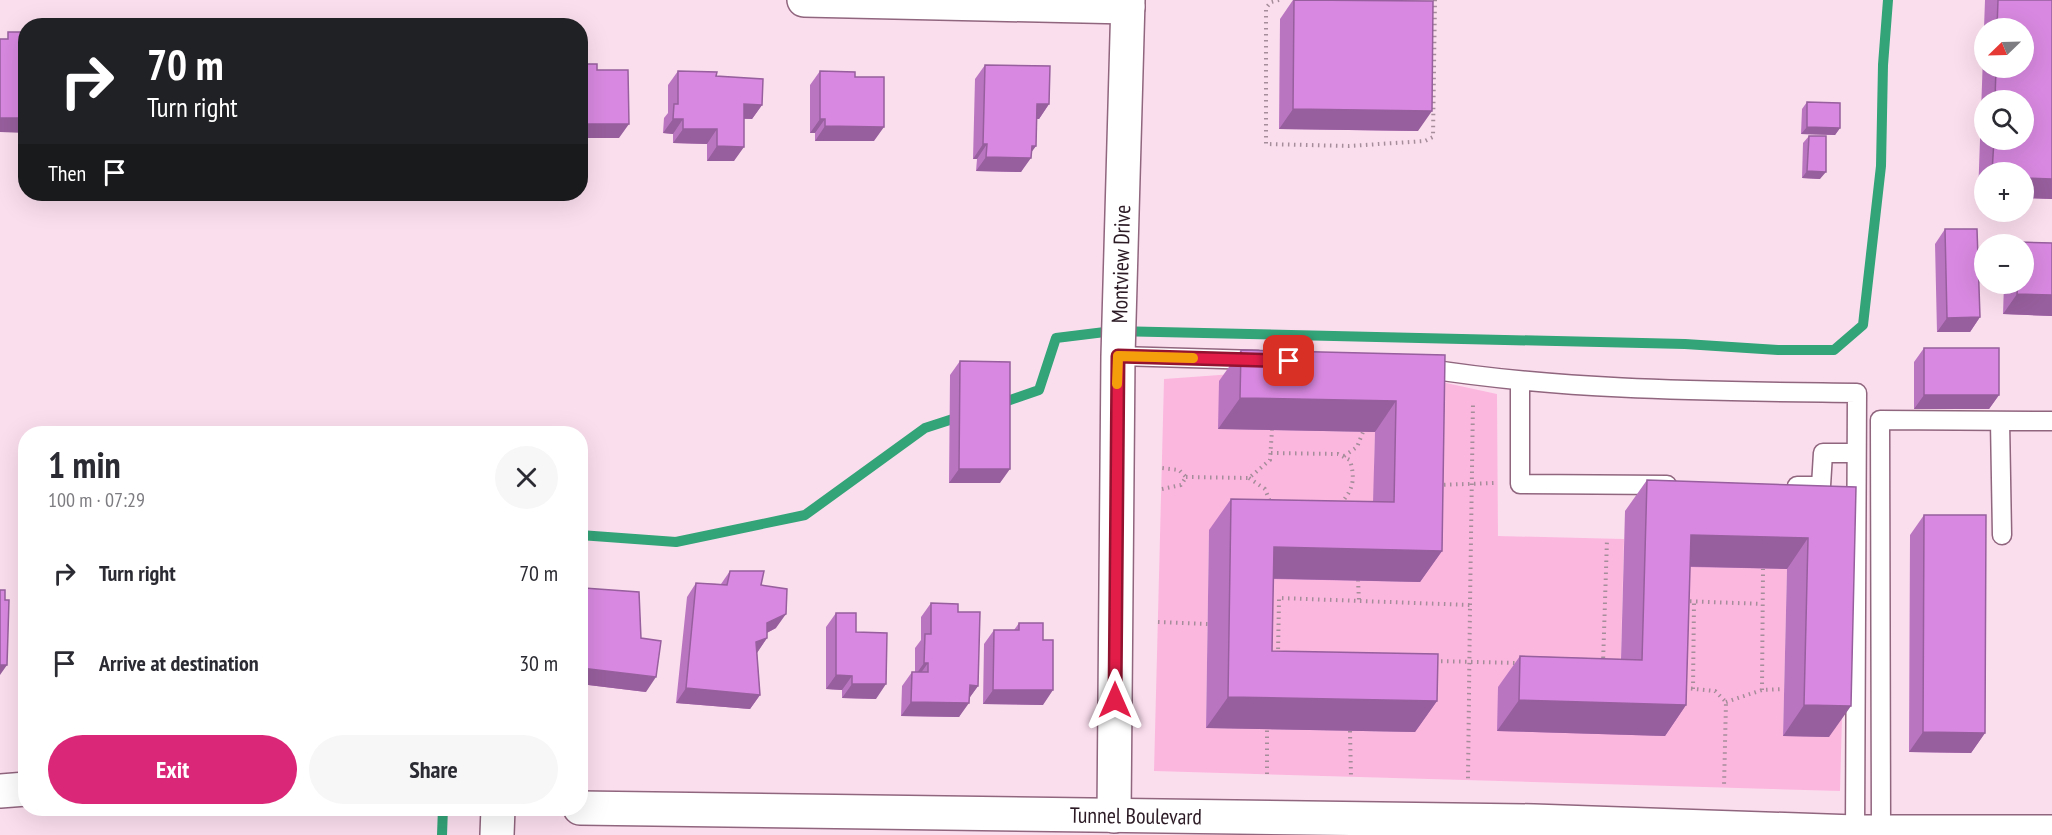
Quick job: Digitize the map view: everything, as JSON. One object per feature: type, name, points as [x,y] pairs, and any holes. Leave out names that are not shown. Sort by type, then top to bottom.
[{"type":"street","points":[[804,0],[1128,4]]},
{"type":"street","name":"Montview Drive","points":[[1114,816],[1118,356],[1128,4]]},
{"type":"street","points":[[0,791],[18,790]]},
{"type":"street","name":"Tunnel Boulevard","points":[[588,808],[1114,816],[1798,833],[2052,832]]},
{"type":"street","points":[[497,835],[498,816]]},
{"type":"lane","points":[[1118,356],[1277,360]]},
{"type":"lane","points":[[1409,366],[1520,381],[1674,390],[1857,393],[1856,453],[1868,832]]},
{"type":"lane","points":[[1520,381],[1520,484],[1682,485]]},
{"type":"lane","points":[[1868,832],[1880,420],[2052,421]]},
{"type":"lane","points":[[2000,421],[2002,536]]},
{"type":"lane","points":[[1775,486],[1821,486],[1823,453],[1856,453]]},
{"type":"path","points":[[1279,0],[1269,1],[1266,8],[1266,144],[1349,146],[1425,141],[1433,137],[1435,0]]},
{"type":"path","points":[[1468,780],[1473,401]]},
{"type":"path","points":[[1249,478],[1270,460],[1272,430]]},
{"type":"path","points":[[1343,456],[1357,447],[1363,432]]},
{"type":"path","points":[[1271,453],[1338,454],[1350,460],[1354,476],[1351,493],[1339,506]]},
{"type":"path","points":[[1162,468],[1179,470],[1186,477],[1249,478],[1265,489],[1273,506]]},
{"type":"path","points":[[1162,489],[1181,485],[1186,477]]},
{"type":"path","points":[[1432,485],[1497,483]]},
{"type":"path","points":[[1343,502],[1349,510]]},
{"type":"path","points":[[1591,664],[1602,664],[1607,538]]},
{"type":"path","points":[[1762,690],[1763,569]]},
{"type":"path","points":[[1358,580],[1359,601]]},
{"type":"path","points":[[1278,659],[1279,598],[1470,605]]},
{"type":"path","points":[[1677,601],[1762,604]]},
{"type":"path","points":[[1693,689],[1694,601]]},
{"type":"path","points":[[1158,622],[1208,624]]},
{"type":"path","points":[[1270,627],[1279,627]]},
{"type":"path","points":[[1433,661],[1524,663]]},
{"type":"path","points":[[1675,688],[1715,691],[1726,702],[1724,787]]},
{"type":"path","points":[[1726,702],[1762,690],[1784,690]]},
{"type":"path","points":[[1267,729],[1267,774]]},
{"type":"path","points":[[1350,731],[1351,777]]},
{"type":"shaded area","points":[[1233,374],[1423,378],[1497,394],[1498,536],[1624,539],[1620,691],[1665,736],[1669,566],[1787,569],[1783,736],[1848,495],[1840,791],[1154,771],[1164,379]],"holes":[[[1219,382],[1423,386],[1420,582],[1252,578],[1250,682],[1415,732],[1206,728],[1209,530],[1373,533],[1375,432],[1219,429]]]},
{"type":"building","points":[[1294,0],[1433,1],[1432,111],[1293,109]]},
{"type":"building","points":[[1998,0],[2052,0],[2052,179],[2034,178],[2034,162],[1993,162],[1993,150],[2034,150],[2034,90],[1995,90],[1996,78],[2034,78],[2034,18],[1997,18]]},
{"type":"building","points":[[8,32],[18,32],[18,118],[0,118],[0,39],[8,39]]},
{"type":"building","points":[[588,64],[597,64],[597,70],[628,70],[629,124],[588,124]]},
{"type":"building","points":[[985,65],[1050,66],[1049,104],[1037,104],[1036,146],[1032,146],[1031,158],[986,157],[987,144],[983,144]]},
{"type":"building","points":[[678,71],[717,72],[716,76],[763,79],[762,105],[744,104],[744,147],[717,146],[717,129],[683,129],[683,119],[673,119],[674,104],[678,104]]},
{"type":"building","points":[[820,71],[855,72],[855,77],[884,77],[884,127],[825,126],[825,119],[820,119]]},
{"type":"building","points":[[1807,102],[1840,103],[1840,128],[1807,127]]},
{"type":"building","points":[[1809,136],[1826,136],[1826,172],[1807,171]]},
{"type":"building","points":[[1945,229],[1977,229],[1977,234],[1974,234],[1974,294],[1979,294],[1980,317],[1947,318]]},
{"type":"building","points":[[2034,242],[2052,243],[2052,295],[2017,294],[2034,294]]},
{"type":"building","points":[[1924,348],[1999,348],[1999,395],[1924,395]]},
{"type":"building","points":[[1241,350],[1445,355],[1442,551],[1274,547],[1272,651],[1438,654],[1437,701],[1228,697],[1231,499],[1394,502],[1396,401],[1240,398]]},
{"type":"building","points":[[960,361],[1010,362],[1010,469],[959,469]]},
{"type":"building","points":[[1647,480],[1856,487],[1851,706],[1804,705],[1808,538],[1691,535],[1686,705],[1519,700],[1520,656],[1642,660]]},
{"type":"building","points":[[1924,515],[1986,515],[1985,733],[1923,732]]},
{"type":"building","points":[[730,571],[764,571],[761,585],[787,589],[786,614],[767,623],[767,638],[756,642],[760,695],[686,688],[696,583],[727,585]]},
{"type":"building","points":[[588,588],[639,592],[641,638],[661,641],[656,677],[588,669]]},
{"type":"building","points":[[0,590],[5,590],[5,600],[9,600],[7,665],[0,665]]},
{"type":"building","points":[[931,603],[958,604],[958,612],[980,612],[978,686],[970,685],[969,703],[911,702],[912,672],[928,672],[928,663],[924,663],[925,634],[931,634]]},
{"type":"building","points":[[836,613],[856,613],[856,632],[887,633],[886,684],[852,684],[852,676],[836,675]]},
{"type":"building","points":[[1019,623],[1043,623],[1043,640],[1053,640],[1053,690],[993,690],[994,630],[1019,630]]},
{"type":"waterway","points":[[996,405],[1039,390],[1056,338],[1113,331],[1685,344],[1778,350],[1834,350],[1863,325],[1881,166],[1883,65],[1888,0]]},
{"type":"waterway","points":[[588,536],[676,542],[805,515],[925,428],[962,416]]},
{"type":"waterway","points":[[442,835],[443,816]]},
{"type":"slow traffic","points":[[1117,384],[1118,356],[1193,358]]},
{"type":"route","points":[[1115,700],[1118,356],[1289,361]]}]
